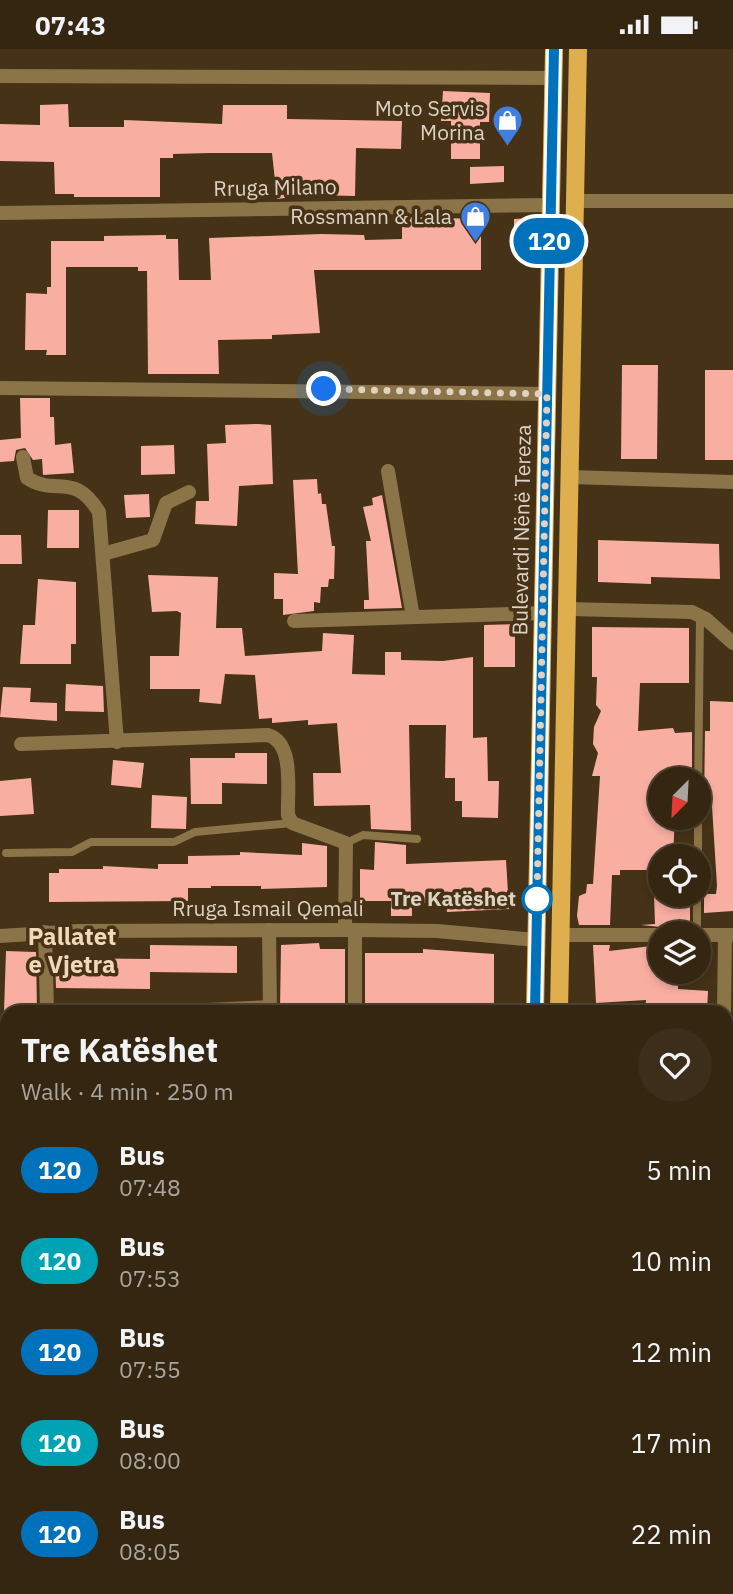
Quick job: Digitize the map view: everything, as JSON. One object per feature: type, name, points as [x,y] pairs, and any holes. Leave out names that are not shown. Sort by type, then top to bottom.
[{"type":"main road","name":"Bulevardi Nënë Tereza","points":[[535,1005],[549,267],[538,210],[554,49]]},
{"type":"main road","points":[[559,1005],[578,49]]},
{"type":"street","points":[[0,76],[553,78]]},
{"type":"street","points":[[575,201],[733,201]]},
{"type":"street","name":"Rruga Milano","points":[[0,213],[538,210]]},
{"type":"street","points":[[0,388],[547,394]]},
{"type":"street","points":[[23,457],[27,478],[36,484],[72,486],[91,500],[99,512],[117,742]]},
{"type":"street","points":[[388,471],[413,617]]},
{"type":"street","points":[[570,477],[733,482]]},
{"type":"street","points":[[103,554],[153,540],[166,503],[189,492]]},
{"type":"street","points":[[568,609],[679,610],[700,615],[733,643]]},
{"type":"street","points":[[294,621],[543,613]]},
{"type":"street","points":[[21,744],[268,735],[276,737],[283,743],[288,815],[292,823],[346,843],[355,1005]]},
{"type":"street","points":[[269,930],[270,1005]]},
{"type":"street","name":"Rruga Ismail Qemali","points":[[0,936],[45,932],[350,930],[437,931],[536,940]]},
{"type":"street","points":[[45,932],[47,1005]]},
{"type":"street","points":[[711,934],[729,935],[724,1005]]},
{"type":"street","points":[[560,935],[648,935]]},
{"type":"lane","points":[[533,245],[549,267]]},
{"type":"lane","points":[[698,767],[700,615]]},
{"type":"lane","points":[[6,853],[72,852],[91,842],[174,842],[195,832],[292,823]]},
{"type":"lane","points":[[346,843],[363,835],[417,839]]},
{"type":"building","points":[[443,91],[490,93],[489,122],[480,122],[480,159],[451,159],[451,121],[441,121]]},
{"type":"building","points":[[68,104],[69,127],[124,127],[124,120],[222,124],[223,105],[287,105],[287,119],[402,121],[401,149],[356,148],[355,196],[309,195],[277,199],[272,153],[209,153],[173,154],[173,158],[160,158],[160,197],[74,197],[74,194],[55,194],[54,162],[0,161],[0,124],[40,125],[40,105]]},
{"type":"building","points":[[504,166],[504,182],[470,184],[470,167]]},
{"type":"building","points":[[402,217],[481,219],[481,270],[314,270],[320,333],[272,335],[272,339],[218,340],[219,374],[148,374],[147,271],[138,271],[138,267],[66,267],[66,355],[46,355],[47,350],[25,350],[26,293],[47,294],[47,287],[51,287],[51,241],[104,241],[104,236],[166,235],[166,239],[178,239],[179,280],[211,280],[209,238],[321,234],[364,235],[365,240],[402,239]]},
{"type":"building","points":[[535,218],[536,239],[530,239],[527,246],[514,246],[514,219]]},
{"type":"building","points":[[622,365],[658,365],[657,459],[621,459]]},
{"type":"building","points":[[705,370],[733,370],[733,460],[705,460]]},
{"type":"building","points":[[20,398],[50,398],[55,445],[71,443],[74,473],[43,475],[42,459],[33,460],[25,448],[16,450],[14,461],[0,462],[0,440],[21,438]]},
{"type":"building","points":[[225,425],[271,425],[273,484],[239,486],[237,526],[195,524],[196,501],[209,501],[207,444],[226,443]]},
{"type":"building","points":[[174,445],[175,474],[141,475],[141,446]]},
{"type":"building","points":[[317,479],[318,494],[321,493],[322,504],[326,504],[332,546],[335,546],[334,579],[329,579],[328,587],[321,587],[320,603],[314,602],[314,611],[283,615],[283,599],[274,599],[274,573],[298,574],[293,480]]},
{"type":"building","points":[[149,494],[150,517],[126,518],[124,495]]},
{"type":"building","points":[[382,495],[402,608],[364,609],[364,600],[369,600],[366,541],[371,541],[363,507],[373,505],[372,498]]},
{"type":"building","points":[[48,510],[79,510],[79,548],[47,548]]},
{"type":"building","points":[[0,535],[21,535],[22,564],[0,564]]},
{"type":"building","points":[[598,540],[719,544],[720,579],[651,577],[651,584],[598,582]]},
{"type":"building","points":[[148,575],[218,577],[216,628],[242,628],[245,656],[322,651],[323,633],[354,635],[352,674],[385,675],[385,652],[401,652],[401,660],[443,661],[473,657],[473,738],[487,737],[488,781],[499,781],[498,818],[462,817],[462,801],[455,801],[455,778],[445,778],[446,725],[409,725],[411,831],[371,829],[370,805],[314,806],[313,773],[341,773],[337,723],[308,725],[308,720],[272,723],[272,718],[259,719],[255,675],[225,674],[221,704],[199,702],[200,689],[150,689],[150,656],[179,656],[181,613],[152,612]]},
{"type":"building","points":[[38,579],[76,582],[76,644],[71,644],[71,664],[20,664],[23,625],[35,625]]},
{"type":"building","points":[[515,624],[515,667],[484,667],[484,625]]},
{"type":"building","points":[[592,627],[689,628],[689,683],[640,683],[638,731],[673,728],[675,733],[692,732],[692,767],[648,767],[648,830],[674,830],[674,844],[648,844],[648,870],[620,870],[620,875],[612,875],[610,925],[579,925],[577,916],[579,896],[586,893],[587,884],[593,884],[600,776],[592,776],[598,753],[593,744],[594,727],[601,711],[596,705],[597,677],[592,677]]},
{"type":"building","points":[[66,684],[103,686],[104,712],[65,711]]},
{"type":"building","points":[[3,687],[31,688],[30,702],[57,703],[57,721],[0,717]]},
{"type":"building","points":[[710,701],[733,702],[733,911],[704,913],[704,907],[711,907],[711,894],[716,894],[717,886],[711,767],[705,767],[705,731],[710,731]]},
{"type":"building","points":[[235,753],[267,753],[267,784],[222,783],[222,804],[191,804],[190,758],[235,758]]},
{"type":"building","points":[[113,760],[144,763],[141,788],[111,785]]},
{"type":"building","points":[[31,778],[34,814],[0,816],[0,781]]},
{"type":"building","points":[[152,795],[187,797],[186,829],[151,828]]},
{"type":"building","points":[[375,842],[406,845],[406,864],[506,860],[509,909],[447,912],[446,902],[412,903],[412,916],[391,916],[391,901],[360,901],[360,869],[374,870]]},
{"type":"building","points":[[302,843],[327,846],[327,887],[261,889],[261,886],[211,886],[188,888],[188,901],[49,902],[49,873],[59,873],[59,869],[103,869],[103,866],[158,869],[158,864],[188,864],[188,856],[240,855],[240,852],[302,855]]},
{"type":"building","points":[[654,907],[690,907],[690,921],[655,921]]},
{"type":"building","points":[[319,943],[320,949],[345,949],[345,1005],[280,1005],[281,945]]},
{"type":"building","points":[[150,945],[237,946],[237,973],[150,972]]},
{"type":"building","points":[[593,945],[610,945],[609,951],[648,946],[648,984],[678,984],[678,989],[708,991],[707,1005],[646,1005],[646,1000],[596,1003]]},
{"type":"building","points":[[423,949],[494,954],[494,1005],[365,1005],[365,953],[423,953]]},
{"type":"building","points":[[6,951],[36,952],[37,1005],[4,1005]]},
{"type":"building","points":[[55,958],[150,959],[150,989],[56,988]]},
{"type":"bus line","name":"120","points":[[535,1005],[554,49]]},
{"type":"place","name":"Moto Servis Morina","points":[[508,148]]},
{"type":"place","name":"Rossmann & Lala","points":[[475,244]]},
{"type":"place","name":"Tre Katëshet","points":[[537,899]]},
{"type":"district","name":"Pallatet e Vjetra","points":[[72,951]]},
{"type":"route","points":[[324,389],[547,394],[537,899]]}]
